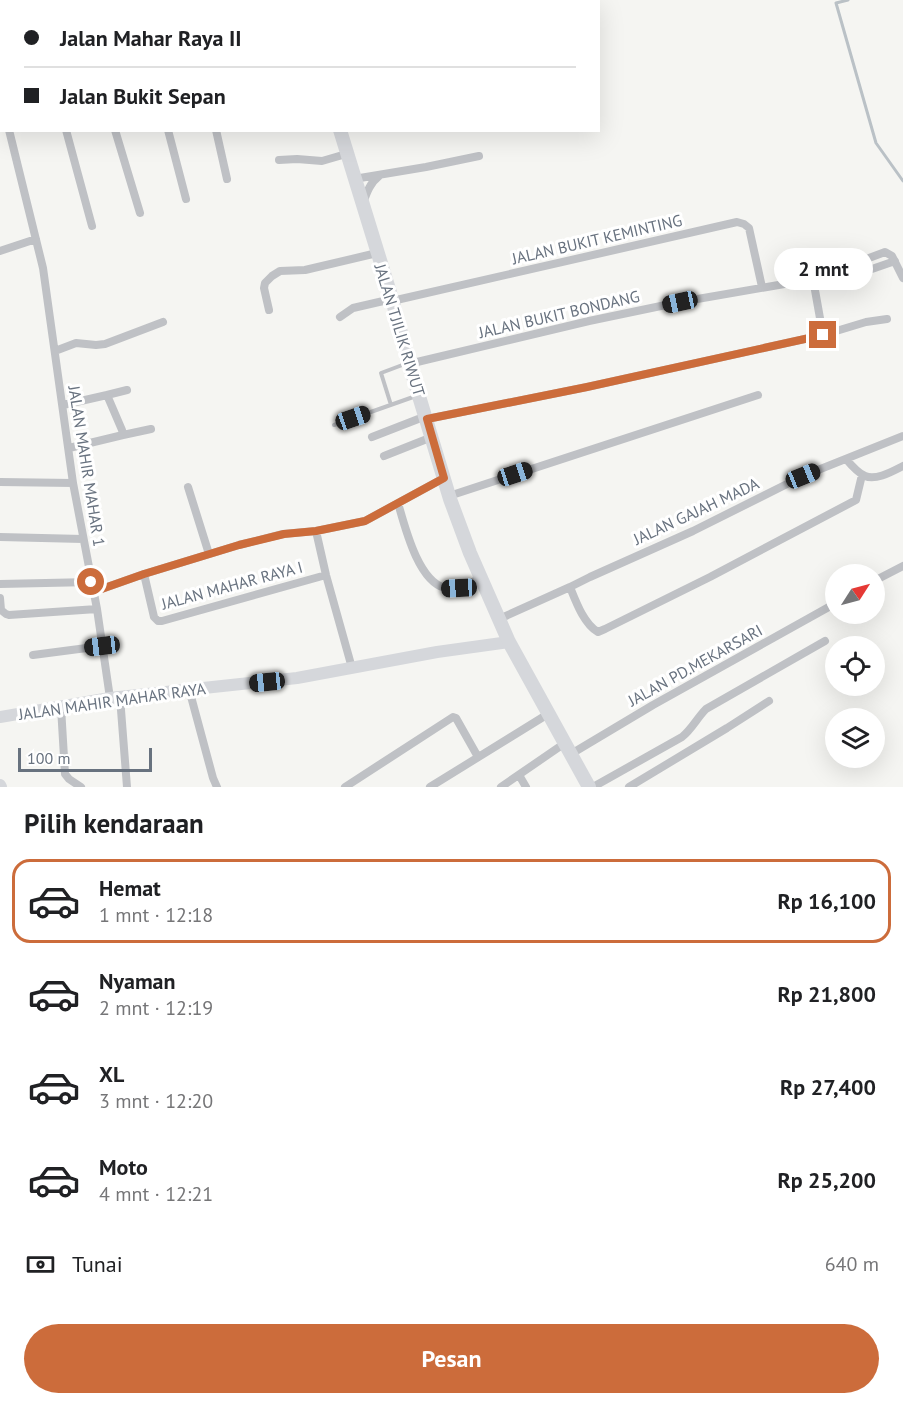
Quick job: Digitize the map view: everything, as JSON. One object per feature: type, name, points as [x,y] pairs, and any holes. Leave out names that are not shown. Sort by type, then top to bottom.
[{"type":"highway","name":"JALAN TJILIK RIWUT","points":[[340,132],[413,362],[419,395],[449,496],[509,642],[589,787]]},
{"type":"main road","name":"JALAN MAHIR MAHAR RAYA","points":[[0,717],[115,697],[297,678],[437,652],[509,642]]},
{"type":"street","name":"JALAN MAHIR MAHAR 1","points":[[9,132],[43,268],[73,483],[102,646],[115,697],[127,787]]},
{"type":"street","points":[[67,132],[92,226]]},
{"type":"street","points":[[116,132],[140,213]]},
{"type":"street","points":[[169,132],[186,199]]},
{"type":"street","points":[[216,132],[227,179]]},
{"type":"street","points":[[279,160],[317,161],[346,154]]},
{"type":"street","points":[[354,179],[479,156]]},
{"type":"street","points":[[362,205],[368,188],[382,174]]},
{"type":"street","name":"JALAN BUKIT KEMINTING","points":[[392,300],[737,222],[749,228],[762,287]]},
{"type":"street","points":[[0,251],[36,239]]},
{"type":"street","name":"JALAN BUKIT BONDANG","points":[[413,362],[680,302],[813,279],[885,252],[892,256],[903,278]]},
{"type":"street","points":[[269,310],[265,283],[280,271],[305,270],[377,253]]},
{"type":"street","points":[[813,279],[823,335]]},
{"type":"street","points":[[340,317],[353,308],[392,300]]},
{"type":"street","points":[[372,437],[427,418],[587,387],[887,319]]},
{"type":"street","points":[[55,351],[76,343],[105,344],[163,322]]},
{"type":"street","points":[[63,405],[127,390]]},
{"type":"street","points":[[107,395],[123,435]]},
{"type":"street","points":[[449,496],[758,395]]},
{"type":"street","points":[[69,448],[151,429]]},
{"type":"street","name":"JALAN GAJAH MADA","points":[[499,619],[693,531],[803,476],[903,436]]},
{"type":"street","points":[[384,456],[432,437]]},
{"type":"street","points":[[846,459],[862,475],[868,477],[892,472],[903,466]]},
{"type":"street","points":[[570,587],[586,619],[598,632],[710,578],[856,500],[862,475]]},
{"type":"street","points":[[93,592],[239,545],[284,534],[316,531],[365,521],[444,478]]},
{"type":"street","points":[[0,482],[73,483]]},
{"type":"street","points":[[188,487],[209,554]]},
{"type":"street","points":[[398,504],[417,557],[427,574],[436,583],[446,588],[459,588],[481,578]]},
{"type":"street","points":[[316,531],[352,668]]},
{"type":"street","points":[[0,537],[83,539]]},
{"type":"street","points":[[885,575],[903,566]]},
{"type":"street","name":"JALAN MAHAR RAYA I","points":[[144,574],[154,617],[158,621],[326,575]]},
{"type":"street","points":[[0,584],[91,582]]},
{"type":"street","points":[[0,598],[1,610],[9,615],[97,609]]},
{"type":"street","name":"JALAN PD.MEKARSARI","points":[[501,787],[519,775],[653,705],[825,609]]},
{"type":"street","points":[[593,787],[682,737],[691,729],[706,708],[825,641]]},
{"type":"street","points":[[33,655],[102,646]]},
{"type":"street","points":[[189,689],[217,787]]},
{"type":"street","points":[[629,787],[769,701]]},
{"type":"street","points":[[61,707],[66,774],[69,779],[81,787]]},
{"type":"street","points":[[430,787],[548,714]]},
{"type":"street","points":[[345,787],[453,717],[456,718],[478,757]]},
{"type":"street","points":[[519,775],[526,787]]},
{"type":"lane","points":[[391,405],[381,373],[413,362]]},
{"type":"lane","points":[[334,425],[419,395]]},
{"type":"waterway","points":[[848,0],[836,3],[876,143],[903,181]]},
{"type":"route","points":[[91,582],[93,592],[239,545],[284,534],[358,523],[374,517],[444,478],[427,419],[587,387],[823,335]]}]
